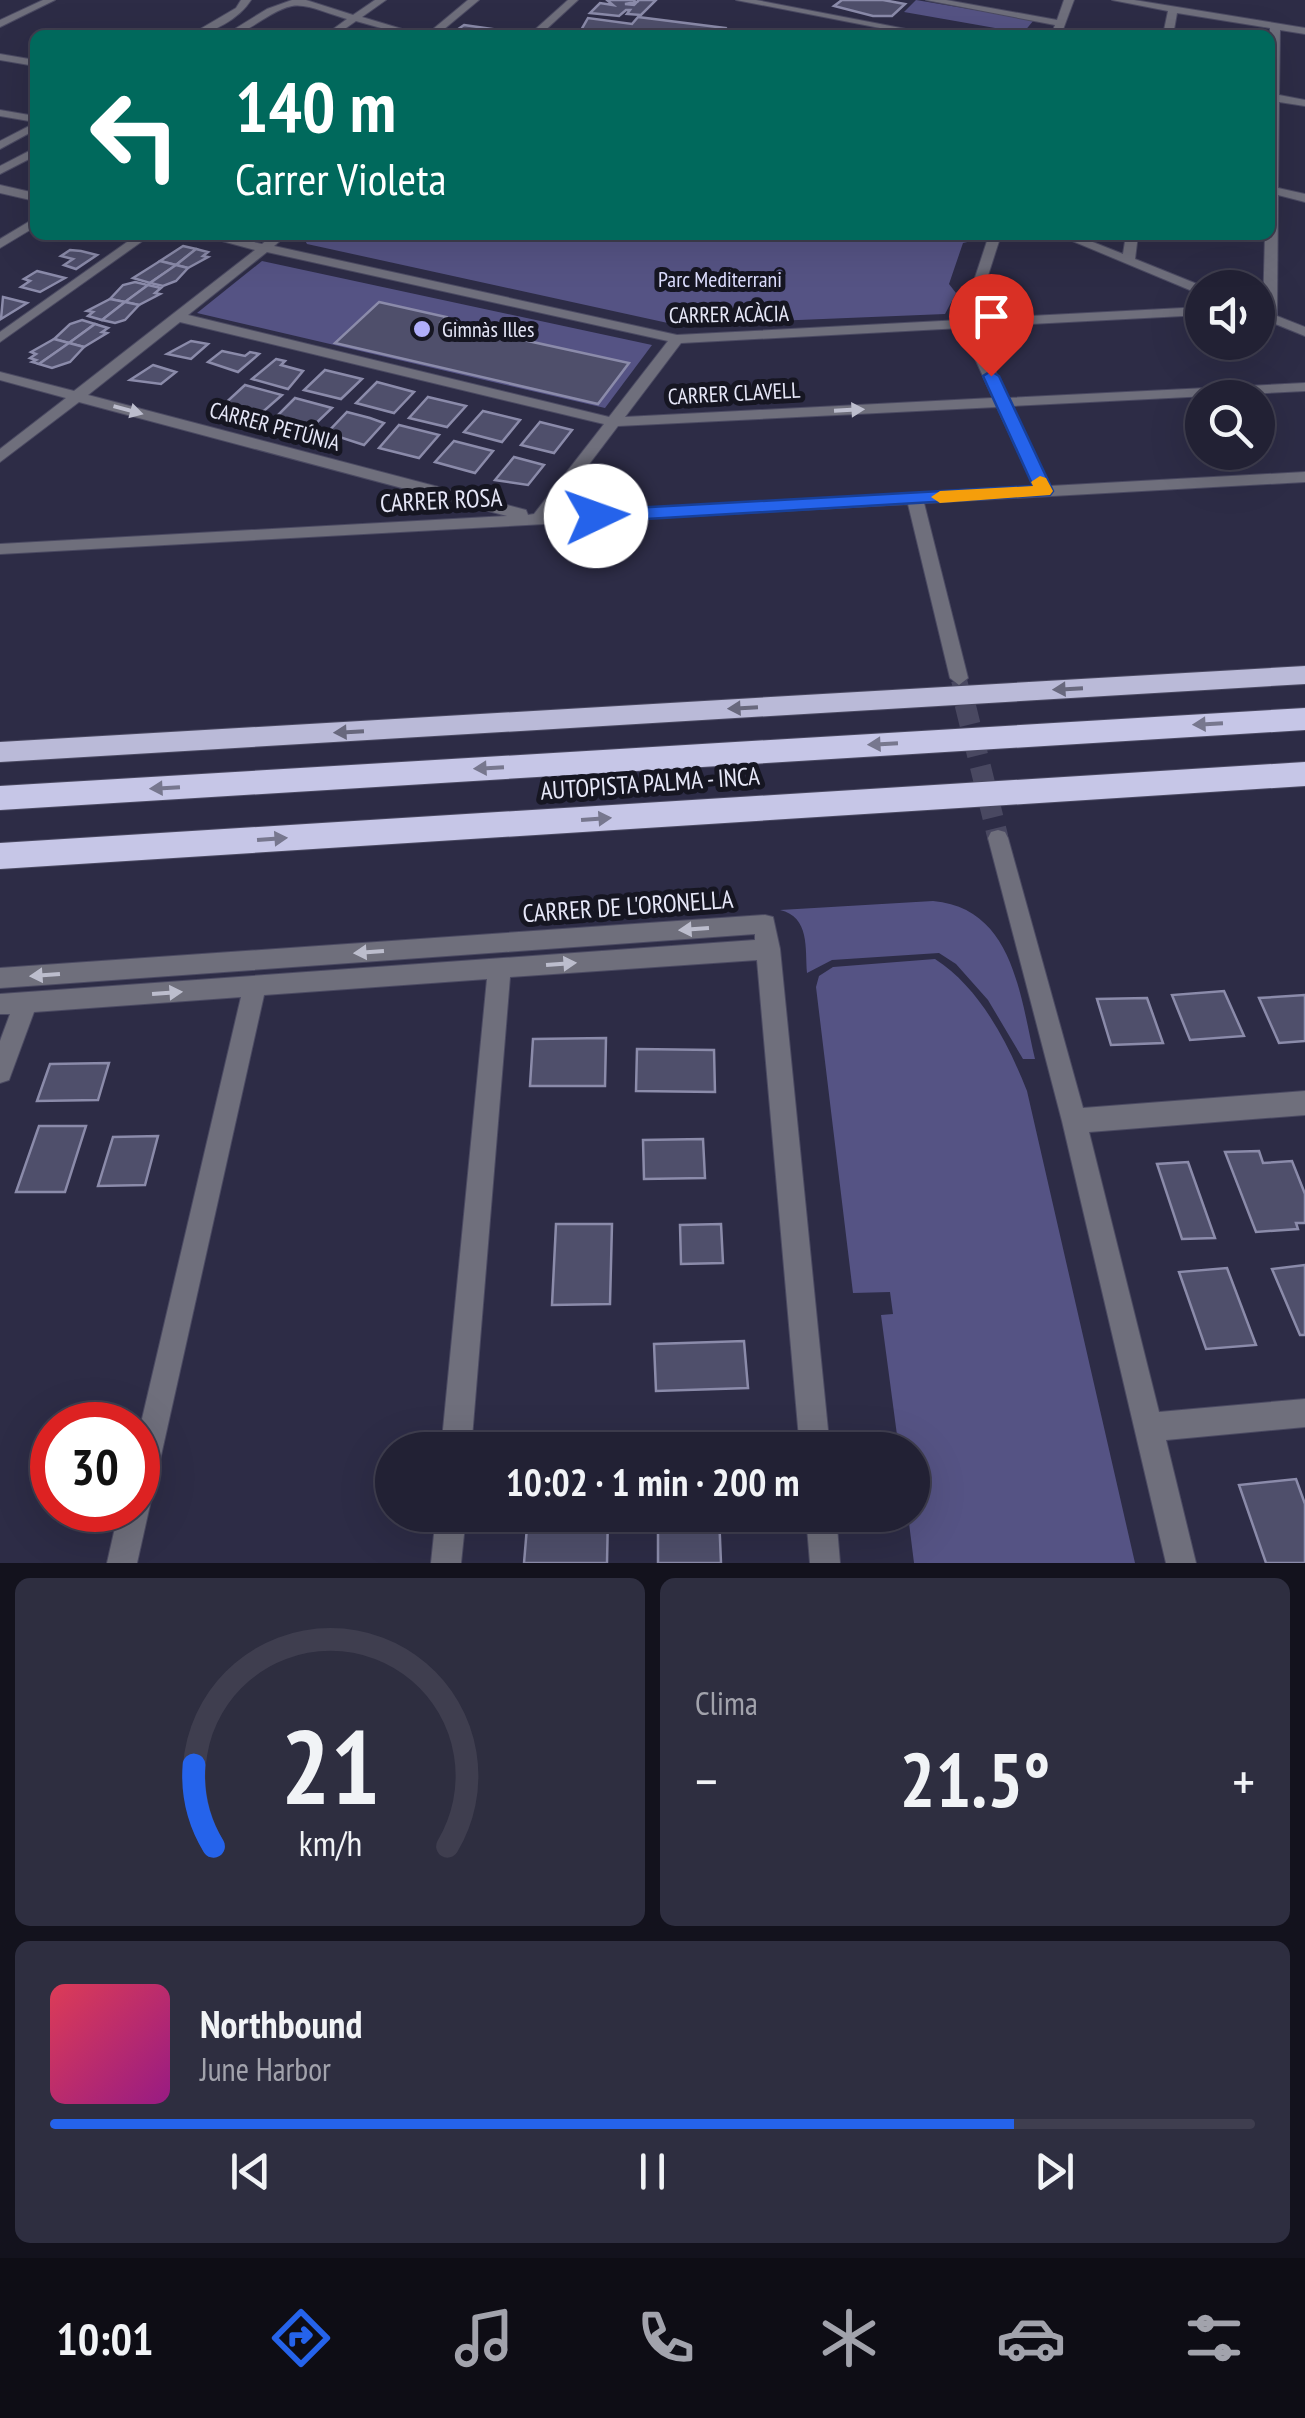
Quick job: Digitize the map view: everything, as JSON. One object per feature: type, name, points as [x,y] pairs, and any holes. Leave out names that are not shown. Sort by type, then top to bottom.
[{"type":"highway","points":[[0,752],[1305,675]]},
{"type":"highway","name":"AUTOPISTA PALMA - INCA","points":[[0,798],[1305,718]]},
{"type":"highway","name":"AUTOPISTA PALMA - INCA","points":[[0,856],[1305,774]]},
{"type":"street","points":[[0,24],[50,0]]},
{"type":"street","points":[[338,30],[381,0]]},
{"type":"street","points":[[437,30],[474,0]]},
{"type":"street","points":[[540,30],[574,0]]},
{"type":"street","points":[[741,0],[905,30]]},
{"type":"street","points":[[931,0],[1060,22]]},
{"type":"street","points":[[1058,30],[1069,0]]},
{"type":"street","points":[[1117,0],[1305,31]]},
{"type":"street","points":[[204,30],[246,2],[256,10]]},
{"type":"street","points":[[221,30],[256,10],[299,2],[398,30]]},
{"type":"street","points":[[237,30],[270,6]]},
{"type":"street","points":[[1169,30],[1174,9]]},
{"type":"street","points":[[1275,26],[1275,30]]},
{"type":"street","points":[[0,57],[30,62]]},
{"type":"street","points":[[1275,97],[1305,103]]},
{"type":"street","points":[[0,113],[30,121]]},
{"type":"street","points":[[0,146],[30,125]]},
{"type":"street","points":[[0,158],[30,141]]},
{"type":"street","points":[[0,172],[30,153]]},
{"type":"street","points":[[0,190],[30,196]]},
{"type":"street","points":[[1275,191],[1305,198]]},
{"type":"street","points":[[0,244],[30,225]]},
{"type":"street","points":[[0,338],[138,240]]},
{"type":"street","name":"CARRER ACÀCIA","points":[[229,240],[676,339],[1185,312]]},
{"type":"street","points":[[0,457],[275,240]]},
{"type":"street","points":[[993,240],[966,324],[1044,491]]},
{"type":"street","points":[[1077,240],[1185,283]]},
{"type":"street","points":[[1128,260],[1131,240]]},
{"type":"street","points":[[1267,270],[1268,240]]},
{"type":"street","name":"CARRER CLAVELL","points":[[178,317],[612,422],[1305,387]]},
{"type":"street","points":[[1275,320],[1305,332]]},
{"type":"street","points":[[539,519],[676,339]]},
{"type":"street","name":"CARRER PETÚNIA","points":[[0,376],[539,519]]},
{"type":"street","name":"CARRER ROSA","points":[[0,549],[1305,477]]},
{"type":"street","points":[[915,498],[959,678]]},
{"type":"street","points":[[998,838],[1074,1121],[1181,1563]]},
{"type":"street","name":"CARRER DE L'ORONELLA","points":[[0,978],[765,924],[769,950]]},
{"type":"street","points":[[0,1004],[769,950],[813,1432]]},
{"type":"street","points":[[458,1432],[499,968]]},
{"type":"street","points":[[160,1402],[255,986]]},
{"type":"street","points":[[0,1072],[26,1002]]},
{"type":"street","points":[[1074,1121],[1305,1102]]},
{"type":"street","points":[[1150,1427],[1305,1413]]},
{"type":"street","points":[[122,1563],[129,1532]]},
{"type":"street","points":[[446,1563],[449,1532]]},
{"type":"street","points":[[822,1532],[825,1563]]},
{"type":"green space","points":[[916,0],[1034,20],[1026,30],[1006,30],[904,12]]},
{"type":"green space","name":"Parc Mediterrani","points":[[305,240],[976,240],[963,243],[949,284],[956,293],[945,314],[677,325],[307,244]]},
{"type":"green space","name":"Gimnàs Illes","points":[[262,261],[652,345],[605,408],[197,313]]},
{"type":"green space","points":[[933,901],[960,907],[981,920],[997,938],[1017,984],[1035,1059],[1023,1059],[988,1000],[956,964],[939,953],[832,960],[807,973],[801,926],[797,919],[780,910]]},
{"type":"green space","points":[[935,959],[979,1001],[1011,1054],[1027,1091],[1135,1563],[914,1563],[910,1532],[930,1532],[930,1432],[897,1432],[881,1315],[893,1314],[890,1292],[853,1293],[816,987],[819,976],[833,967]]},
{"type":"building","points":[[607,0],[633,0],[636,2],[625,4],[634,5],[639,0],[656,0],[641,15],[627,14],[630,10],[619,16],[590,13],[600,3],[613,5]]},
{"type":"building","points":[[842,0],[905,4],[892,16],[873,16],[834,6]]},
{"type":"building","points":[[638,17],[725,28],[581,30],[588,18],[632,24]]},
{"type":"building","points":[[464,25],[499,30],[457,30]]},
{"type":"building","points":[[183,246],[196,249],[176,265],[160,261]]},
{"type":"building","points":[[196,249],[208,252],[203,256],[208,257],[188,268],[176,265]]},
{"type":"building","points":[[70,250],[97,255],[76,269],[64,265],[73,259],[61,256]]},
{"type":"building","points":[[160,261],[176,265],[150,283],[133,278]]},
{"type":"building","points":[[176,265],[188,268],[176,281],[163,286],[150,283]]},
{"type":"building","points":[[37,271],[65,278],[40,292],[21,287],[30,281],[24,279]]},
{"type":"building","points":[[123,285],[148,285],[125,302],[110,299]]},
{"type":"building","points":[[148,285],[161,288],[155,293],[160,294],[139,305],[125,302]]},
{"type":"building","points":[[3,297],[27,303],[1,319]]},
{"type":"building","points":[[110,299],[125,302],[102,320],[88,316],[93,312],[87,311]]},
{"type":"building","points":[[125,302],[139,305],[125,320],[102,320]]},
{"type":"building","points":[[379,302],[446,317],[441,322],[629,363],[598,404],[335,343]]},
{"type":"building","points":[[82,320],[95,324],[69,343],[54,339],[70,324]]},
{"type":"building","points":[[95,324],[108,328],[102,332],[107,333],[84,347],[69,343]]},
{"type":"building","points":[[54,339],[69,343],[39,364],[32,362],[36,360],[30,358],[36,354],[31,352]]},
{"type":"building","points":[[191,341],[208,344],[191,359],[167,354]]},
{"type":"building","points":[[69,343],[84,347],[70,362],[52,368],[39,364]]},
{"type":"building","points":[[222,351],[245,356],[250,352],[259,354],[238,372],[208,362]]},
{"type":"building","points":[[276,359],[285,361],[281,365],[303,371],[288,389],[252,379]]},
{"type":"building","points":[[153,365],[176,372],[161,384],[130,380]]},
{"type":"building","points":[[325,370],[362,379],[341,399],[304,390]]},
{"type":"building","points":[[377,382],[414,392],[394,413],[356,403]]},
{"type":"building","points":[[245,385],[282,395],[257,417],[220,408]]},
{"type":"building","points":[[428,397],[466,406],[447,427],[409,418]]},
{"type":"building","points":[[295,398],[332,408],[310,429],[273,420]]},
{"type":"building","points":[[483,411],[520,420],[502,442],[464,432]]},
{"type":"building","points":[[347,412],[384,423],[364,445],[327,433]]},
{"type":"building","points":[[540,422],[572,430],[554,453],[521,445]]},
{"type":"building","points":[[399,425],[439,435],[419,458],[379,448]]},
{"type":"building","points":[[454,441],[493,451],[475,473],[435,462]]},
{"type":"building","points":[[514,457],[544,465],[528,485],[495,480]]},
{"type":"building","points":[[1224,991],[1244,1036],[1190,1040],[1172,995]]},
{"type":"building","points":[[1305,995],[1305,1041],[1279,1043],[1259,998]]},
{"type":"building","points":[[1147,998],[1163,1043],[1111,1045],[1097,999]]},
{"type":"building","points":[[606,1038],[605,1086],[530,1086],[533,1039]]},
{"type":"building","points":[[637,1049],[714,1050],[715,1092],[636,1091]]},
{"type":"building","points":[[109,1063],[98,1100],[37,1101],[50,1064]]},
{"type":"building","points":[[39,1126],[86,1126],[65,1192],[16,1192]]},
{"type":"building","points":[[158,1136],[145,1185],[98,1186],[113,1137]]},
{"type":"building","points":[[703,1139],[705,1178],[644,1179],[643,1140]]},
{"type":"building","points":[[1259,1151],[1263,1163],[1292,1161],[1305,1194],[1305,1223],[1296,1223],[1298,1229],[1256,1232],[1225,1152]]},
{"type":"building","points":[[1188,1162],[1215,1238],[1182,1239],[1157,1164]]},
{"type":"building","points":[[556,1224],[612,1224],[610,1304],[552,1305]]},
{"type":"building","points":[[721,1224],[723,1263],[681,1264],[680,1225]]},
{"type":"building","points":[[1305,1265],[1305,1335],[1300,1335],[1272,1269]]},
{"type":"building","points":[[1227,1268],[1256,1345],[1206,1349],[1179,1272]]},
{"type":"building","points":[[744,1341],[748,1388],[656,1391],[654,1344]]},
{"type":"building","points":[[1296,1479],[1305,1504],[1305,1563],[1266,1563],[1239,1485]]},
{"type":"building","points":[[527,1532],[608,1532],[607,1563],[524,1563]]},
{"type":"building","points":[[658,1532],[720,1532],[721,1563],[658,1563]]},
{"type":"tunnel","points":[[959,680],[966,707]]},
{"type":"tunnel","points":[[965,704],[998,838]]},
{"type":"slow traffic","points":[[940,497],[1044,491],[1040,482]]},
{"type":"place","name":"Gimnàs Illes","points":[[422,329]]},
{"type":"route","points":[[596,516],[1044,491],[991,376]]}]
